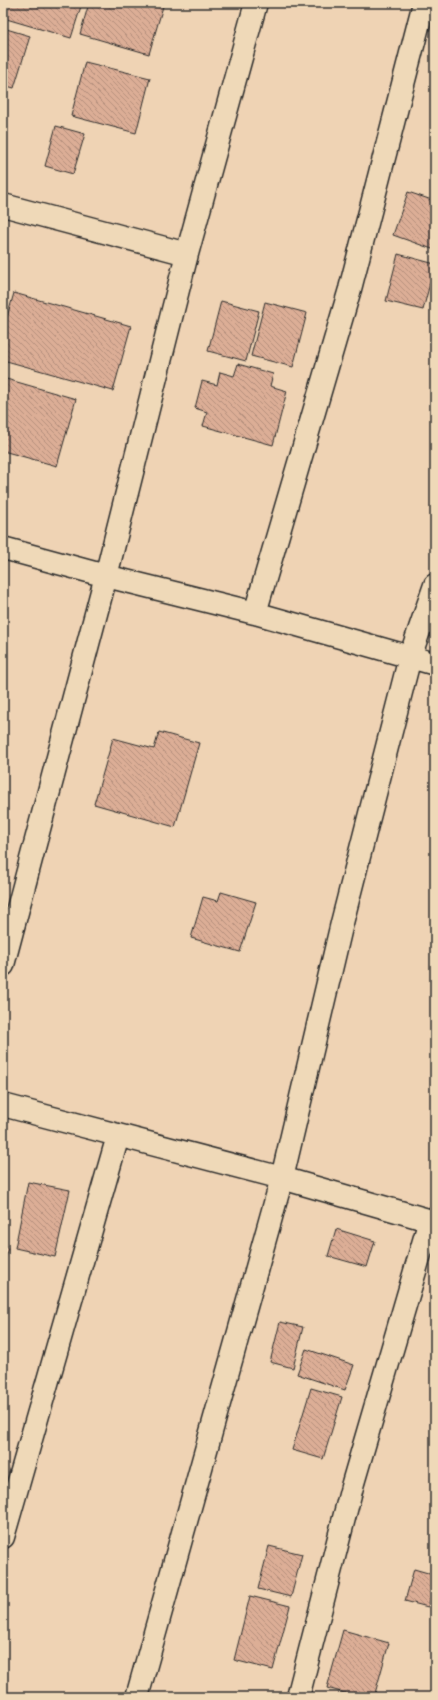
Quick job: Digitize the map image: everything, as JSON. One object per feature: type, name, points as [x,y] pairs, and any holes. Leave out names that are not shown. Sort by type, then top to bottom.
[{"type":"street","points":[[3,965],[106,576],[187,254],[256,3]]},
{"type":"street","points":[[255,613],[350,289],[424,3]]},
{"type":"street","points":[[3,205],[187,254]]},
{"type":"street","points":[[3,548],[106,576],[255,613],[435,664]]},
{"type":"street","points":[[137,1697],[282,1178],[342,923],[410,657],[435,585]]},
{"type":"street","points":[[3,1105],[282,1178],[432,1221],[353,1483],[298,1697]]},
{"type":"street","points":[[3,1537],[118,1136]]},
{"type":"building","points":[[3,3],[82,3],[71,38],[3,18]]},
{"type":"building","points":[[89,3],[164,3],[149,54],[80,34]]},
{"type":"building","points":[[3,28],[30,36],[14,88],[3,85]]},
{"type":"building","points":[[85,62],[150,78],[136,133],[71,116]]},
{"type":"building","points":[[56,126],[85,134],[73,174],[45,166]]},
{"type":"building","points":[[408,192],[435,201],[435,250],[393,235]]},
{"type":"building","points":[[398,254],[435,264],[423,310],[386,301]]},
{"type":"building","points":[[14,293],[131,326],[113,391],[3,360],[3,331]]},
{"type":"building","points":[[221,301],[259,311],[246,361],[208,351]]},
{"type":"building","points":[[265,302],[307,313],[293,367],[251,356]]},
{"type":"building","points":[[238,364],[273,374],[270,386],[287,391],[273,445],[203,426],[207,412],[195,408],[202,381],[217,385],[220,372],[234,376]]},
{"type":"building","points":[[3,378],[76,399],[57,466],[3,451]]},
{"type":"building","points":[[159,732],[199,743],[175,827],[94,804],[113,738],[154,749]]},
{"type":"building","points":[[221,892],[256,902],[240,952],[191,938],[203,897],[218,901]]},
{"type":"building","points":[[28,1182],[70,1190],[55,1257],[15,1248]]},
{"type":"building","points":[[336,1229],[375,1241],[367,1267],[328,1256]]},
{"type":"building","points":[[3,1247],[8,1248],[3,1266]]},
{"type":"building","points":[[280,1322],[303,1327],[293,1368],[270,1362]]},
{"type":"building","points":[[306,1349],[354,1365],[345,1390],[297,1374]]},
{"type":"building","points":[[311,1388],[342,1397],[323,1459],[292,1450]]},
{"type":"building","points":[[269,1546],[302,1554],[291,1597],[258,1589]]},
{"type":"building","points":[[414,1569],[435,1575],[435,1583],[428,1607],[405,1601]]},
{"type":"building","points":[[250,1596],[290,1606],[273,1670],[234,1660]]},
{"type":"building","points":[[343,1630],[389,1643],[374,1697],[359,1697],[327,1688]]}]
